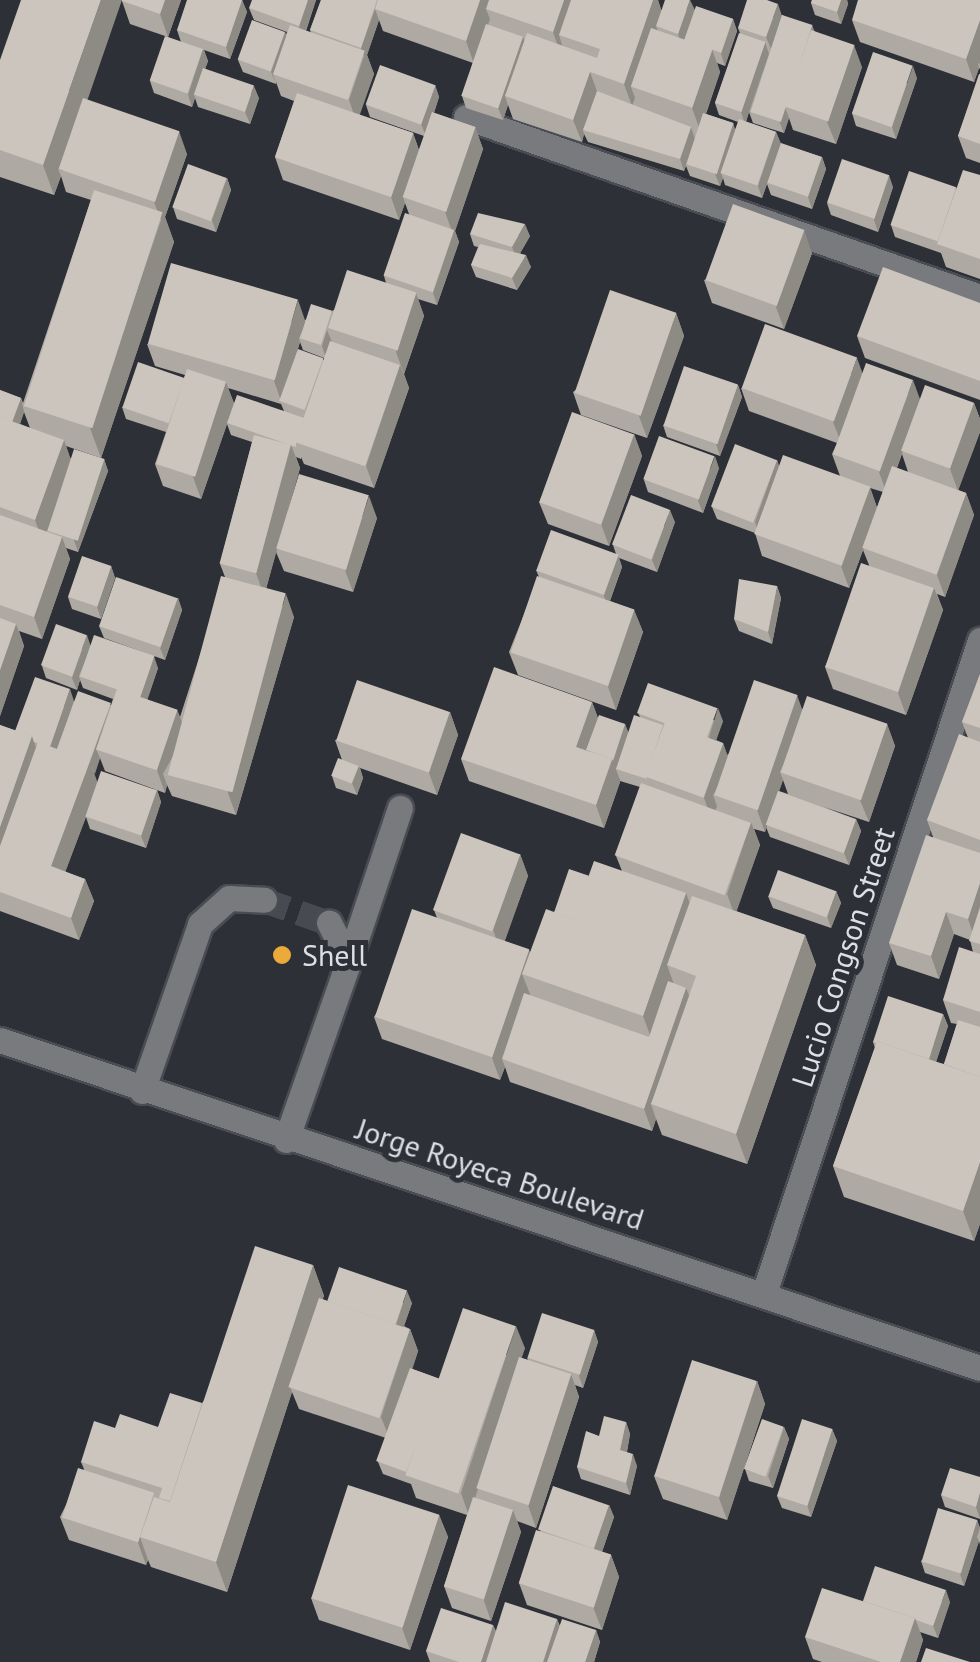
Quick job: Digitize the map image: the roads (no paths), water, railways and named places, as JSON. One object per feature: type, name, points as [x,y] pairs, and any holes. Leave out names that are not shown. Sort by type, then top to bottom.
[{"type":"street","points":[[466,118],[980,297]]},
{"type":"street","name":"Lucio Congson Street","points":[[764,1293],[924,845],[980,640]]},
{"type":"street","points":[[286,1140],[400,808]]},
{"type":"street","points":[[142,1091],[200,924],[229,898],[264,900]]},
{"type":"street","points":[[329,923],[344,952],[344,974]]},
{"type":"street","name":"Jorge Royeca Boulevard","points":[[0,1040],[286,1140],[764,1293],[980,1368]]},
{"type":"tunnel","points":[[264,900],[329,923]]},
{"type":"place","name":"Shell","points":[[282,955]]}]
